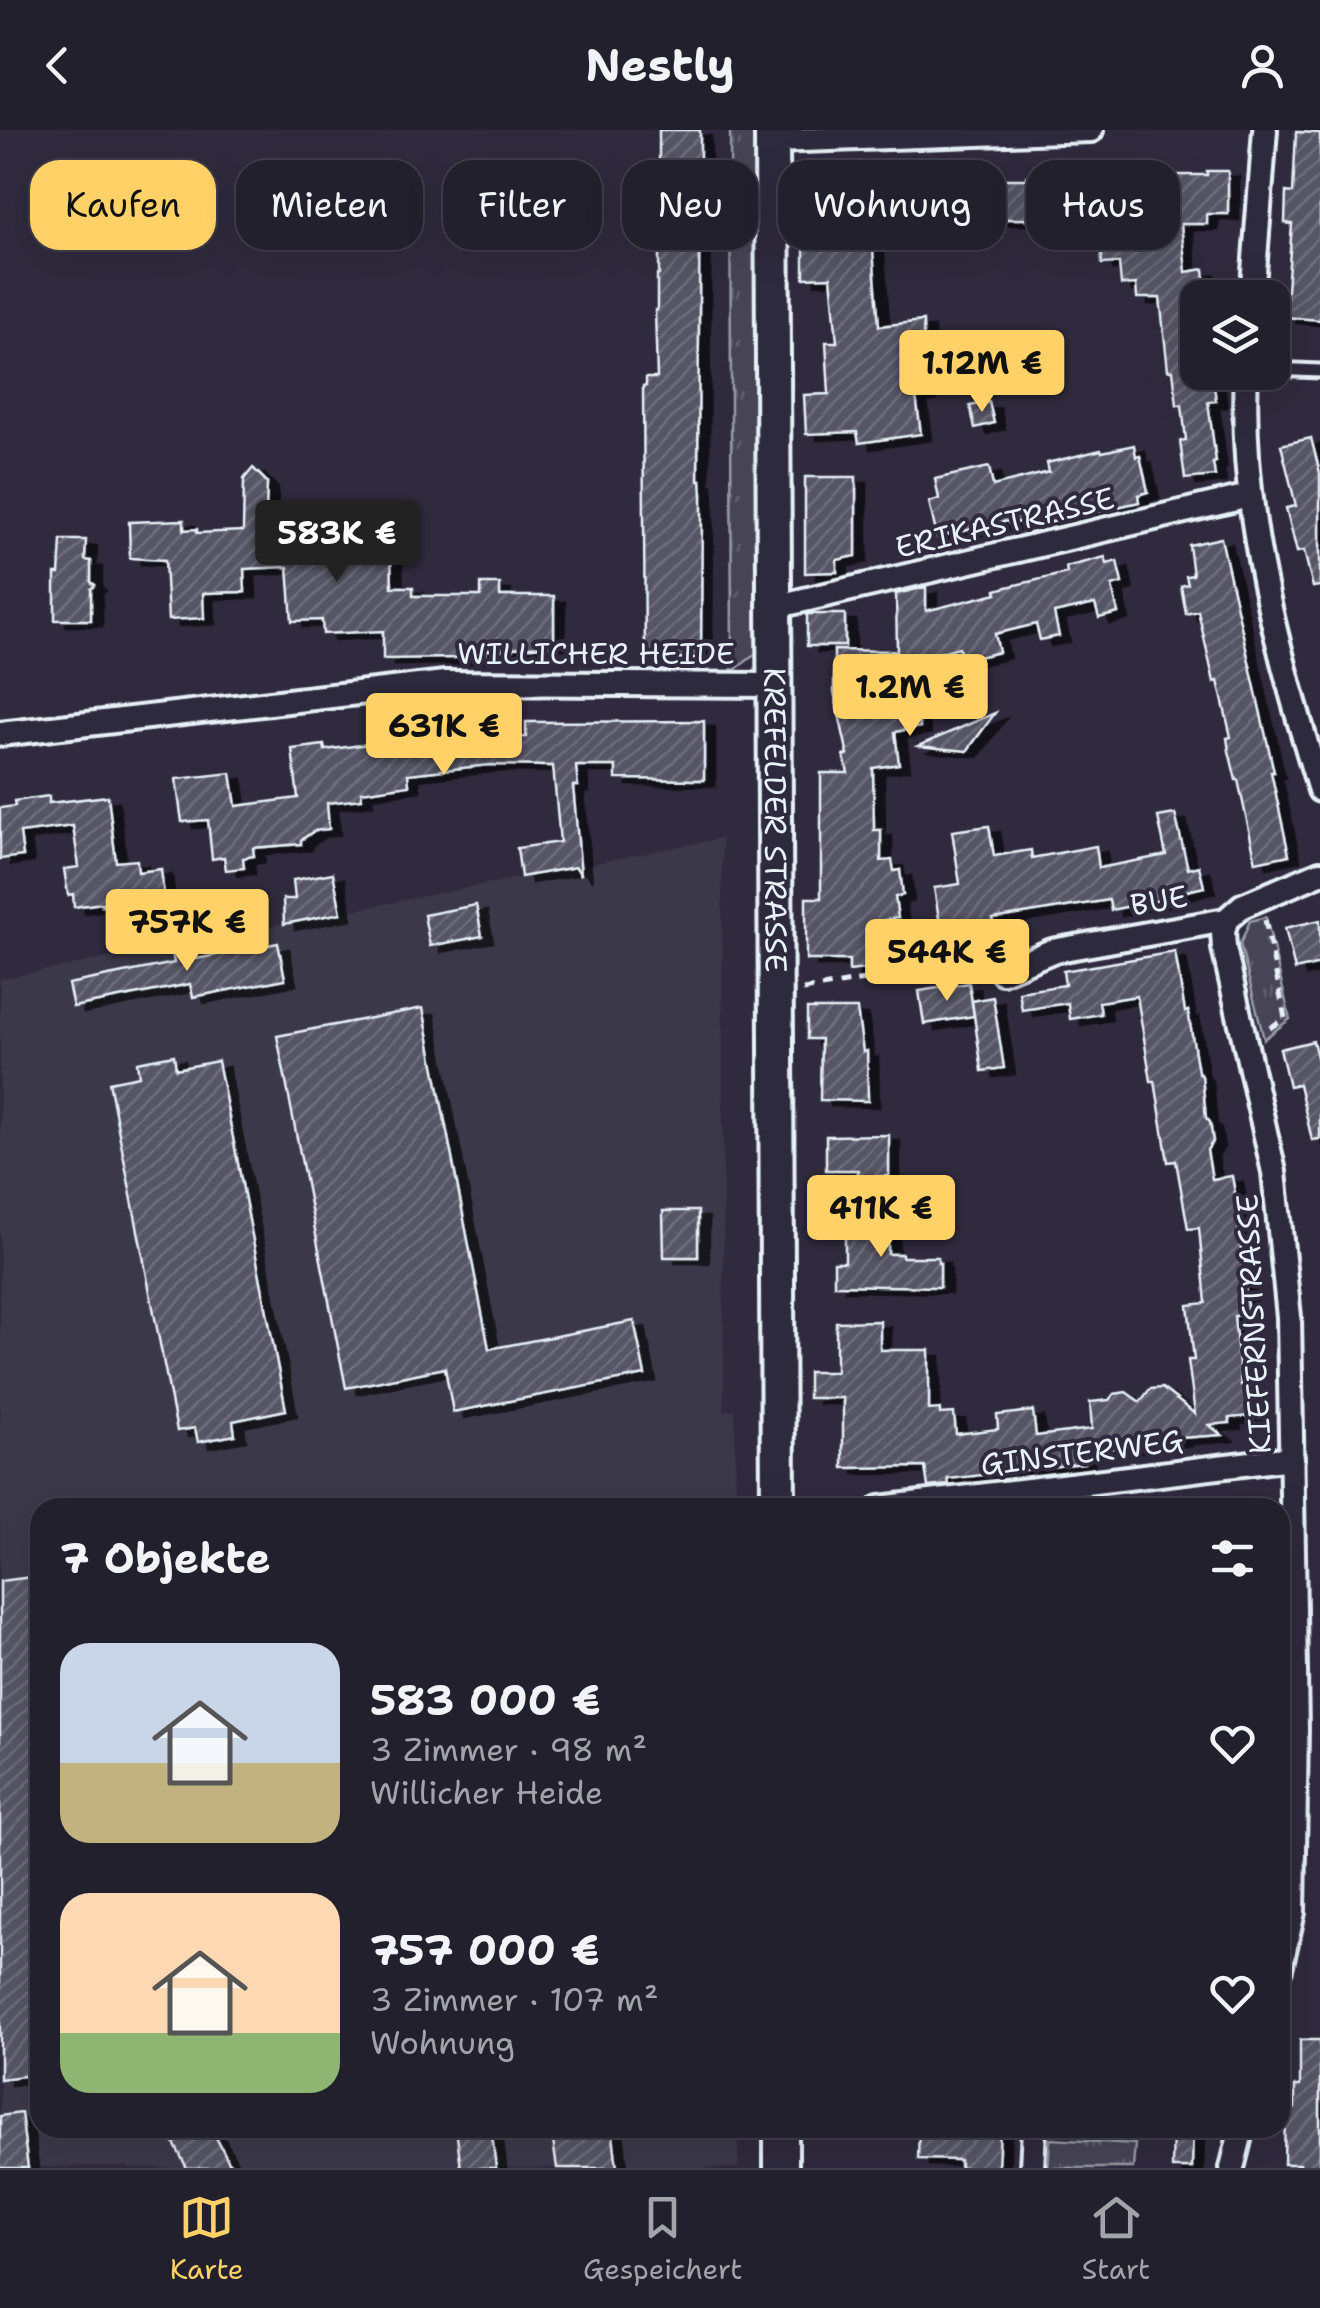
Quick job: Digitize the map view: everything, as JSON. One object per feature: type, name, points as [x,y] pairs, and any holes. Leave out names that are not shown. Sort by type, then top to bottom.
[{"type":"main road","name":"KREFELDER STRASSE","points":[[772,135],[778,1498]]},
{"type":"main road","points":[[780,2138],[781,2168]]},
{"type":"street","points":[[772,135],[1091,130]]},
{"type":"street","points":[[1253,280],[1265,130]]},
{"type":"street","points":[[1245,390],[1244,438],[1249,496],[1265,588],[1312,734],[1320,790]]},
{"type":"street","name":"ERIKASTRASSE","points":[[774,607],[1249,496]]},
{"type":"street","name":"WILLICHER HEIDE","points":[[0,734],[445,683],[774,685]]},
{"type":"street","name":"BUE","points":[[1002,972],[1052,951],[1226,920],[1237,909],[1320,874]]},
{"type":"street","name":"KIEFERNSTRASSE","points":[[1226,920],[1224,948],[1271,1154],[1280,1220],[1289,1317],[1290,1594]]},
{"type":"street","name":"GINSTERWEG","points":[[962,1498],[1292,1458]]},
{"type":"street","name":"KIEFERNSTRASSE","points":[[1290,1803],[1290,1925]]},
{"type":"street","points":[[1032,2168],[1034,2138]]},
{"type":"street","points":[[1232,2168],[1240,2138]]},
{"type":"lane","points":[[1290,370],[1320,371]]},
{"type":"path","points":[[1245,1043],[1285,1018],[1260,898]]},
{"type":"path","points":[[776,994],[968,963],[1002,972]]},
{"type":"shaded area","points":[[722,838],[724,1411],[735,1410],[736,1498],[30,1498],[30,2138],[738,2138],[738,2168],[0,2168],[0,979]]},
{"type":"green space","points":[[730,130],[758,130],[761,650],[732,672],[730,250],[758,250],[758,160],[730,160]]},
{"type":"green space","points":[[1266,917],[1290,1019],[1264,1039],[1240,944],[1250,921]]},
{"type":"green space","points":[[1050,2139],[1135,2144],[1133,2168],[1048,2168]]},
{"type":"building","points":[[659,130],[700,130],[700,160],[659,160]]},
{"type":"building","points":[[1296,132],[1320,133],[1320,320],[1290,317],[1288,280],[1292,224],[1285,223],[1286,192],[1293,193]]},
{"type":"building","points":[[1228,171],[1228,214],[1207,214],[1207,224],[1181,224],[1186,272],[1204,269],[1205,280],[1180,280],[1180,390],[1214,390],[1216,401],[1208,402],[1215,476],[1185,479],[1180,441],[1186,440],[1182,405],[1177,405],[1173,370],[1168,370],[1160,298],[1137,298],[1136,284],[1121,285],[1119,263],[1102,264],[1101,250],[1180,250],[1180,175]]},
{"type":"building","points":[[1006,179],[1026,179],[1026,219],[1006,219]]},
{"type":"building","points":[[659,250],[699,250],[701,658],[645,659],[643,386],[646,378],[657,378],[655,310]]},
{"type":"building","points":[[804,250],[873,250],[879,326],[923,321],[925,394],[916,396],[921,434],[859,443],[857,432],[806,434],[804,395],[829,394],[826,342],[837,342],[831,277],[804,278]]},
{"type":"building","points":[[989,402],[994,423],[975,428],[970,406]]},
{"type":"building","points":[[1311,438],[1320,473],[1320,586],[1313,587],[1304,551],[1297,552],[1286,508],[1296,506],[1281,445]]},
{"type":"building","points":[[1134,445],[1148,492],[1138,495],[1139,502],[1022,529],[1020,522],[1008,521],[937,537],[929,502],[939,499],[935,479],[989,467],[993,486],[1049,472],[1047,463]]},
{"type":"building","points":[[253,468],[267,482],[266,514],[304,513],[306,542],[368,544],[368,529],[390,528],[392,587],[413,587],[413,596],[481,596],[481,584],[500,584],[500,596],[554,596],[554,643],[486,650],[486,654],[454,658],[383,659],[383,631],[323,634],[322,620],[292,621],[288,567],[244,569],[245,592],[203,593],[204,618],[168,620],[165,560],[130,558],[129,522],[184,520],[184,530],[197,529],[197,533],[243,531],[244,479]]},
{"type":"building","points":[[805,477],[856,477],[856,556],[837,560],[837,572],[805,573]]},
{"type":"building","points":[[1221,538],[1289,855],[1256,862],[1229,751],[1227,738],[1231,737],[1218,681],[1214,682],[1198,611],[1186,614],[1181,586],[1188,584],[1186,576],[1193,575],[1189,545]]},
{"type":"building","points":[[61,540],[86,540],[85,560],[91,561],[91,582],[95,585],[91,589],[91,620],[55,620],[55,574],[59,574]]},
{"type":"building","points":[[1105,557],[1107,564],[1117,561],[1122,583],[1112,586],[1118,613],[1099,618],[1095,604],[1054,613],[1059,636],[1040,640],[1036,624],[995,634],[999,652],[962,661],[959,647],[926,659],[905,660],[920,727],[895,732],[899,764],[873,768],[874,830],[881,830],[881,861],[892,860],[894,871],[900,870],[903,895],[895,897],[898,918],[872,922],[873,968],[849,971],[849,960],[806,960],[806,898],[821,898],[821,773],[848,773],[844,756],[848,755],[834,692],[834,650],[897,651],[896,594],[926,587],[926,611],[1067,573],[1066,567]]},
{"type":"building","points":[[809,614],[845,614],[845,646],[807,646]]},
{"type":"building","points":[[995,713],[967,751],[918,746]]},
{"type":"building","points":[[704,721],[704,780],[616,779],[616,766],[576,766],[578,786],[573,786],[581,875],[576,867],[521,877],[517,848],[560,842],[553,766],[489,765],[408,774],[409,785],[361,792],[362,799],[327,803],[329,829],[314,831],[301,844],[253,848],[254,856],[243,858],[244,868],[226,870],[224,857],[212,859],[208,820],[182,822],[176,779],[231,773],[236,806],[298,798],[292,749],[324,745],[325,750],[375,743],[374,733],[485,722],[486,737],[526,737],[526,722]]},
{"type":"building","points":[[49,796],[49,803],[108,796],[116,862],[137,860],[138,872],[161,869],[164,897],[74,907],[64,869],[79,867],[73,826],[20,833],[23,856],[0,859],[0,808],[15,806],[14,801]]},
{"type":"building","points":[[1175,814],[1188,869],[1199,866],[1204,887],[1111,910],[1109,900],[993,919],[995,925],[968,930],[971,945],[944,949],[934,888],[960,884],[952,831],[989,826],[994,856],[1031,850],[1032,858],[1096,846],[1099,868],[1166,855],[1158,817]]},
{"type":"building","points":[[333,873],[341,913],[284,924],[283,899],[295,899],[293,880]]},
{"type":"building","points":[[476,905],[482,936],[430,946],[424,915]]},
{"type":"building","points":[[1320,920],[1320,964],[1295,970],[1285,928]]},
{"type":"building","points":[[192,931],[196,959],[278,943],[285,979],[193,997],[190,984],[73,1007],[68,984],[174,963],[169,936]]},
{"type":"building","points":[[1175,952],[1198,1072],[1202,1076],[1206,1118],[1210,1122],[1213,1141],[1207,1150],[1212,1179],[1232,1176],[1240,1221],[1248,1315],[1234,1316],[1241,1385],[1246,1384],[1250,1416],[1209,1425],[1222,1435],[1082,1452],[1084,1463],[948,1479],[949,1485],[928,1487],[925,1467],[843,1468],[843,1398],[808,1398],[808,1372],[836,1372],[836,1322],[880,1321],[880,1350],[929,1350],[929,1410],[954,1413],[956,1434],[998,1429],[997,1415],[1033,1411],[1036,1436],[1092,1429],[1090,1402],[1109,1400],[1114,1394],[1126,1392],[1140,1402],[1150,1389],[1162,1388],[1195,1414],[1188,1360],[1194,1360],[1188,1305],[1206,1303],[1199,1228],[1188,1229],[1176,1161],[1168,1162],[1137,996],[1099,1002],[1101,1014],[1070,1019],[1068,1003],[1022,1010],[1019,992],[1065,985],[1063,971]]},
{"type":"building","points":[[969,983],[974,1016],[924,1024],[919,991]]},
{"type":"building","points":[[993,997],[1004,1068],[982,1071],[972,1001]]},
{"type":"building","points":[[423,1008],[489,1349],[634,1321],[645,1375],[453,1412],[445,1368],[346,1388],[277,1036]]},
{"type":"building","points":[[807,1009],[857,1009],[863,1052],[867,1051],[868,1101],[820,1100],[821,1039],[807,1039]]},
{"type":"building","points":[[1313,1041],[1320,1069],[1320,1139],[1312,1140],[1299,1084],[1289,1086],[1280,1049]]},
{"type":"building","points":[[174,1055],[176,1069],[218,1061],[286,1410],[233,1421],[235,1435],[198,1442],[195,1428],[177,1431],[109,1082],[139,1076],[137,1062]]},
{"type":"building","points":[[889,1135],[889,1176],[858,1177],[858,1170],[826,1170],[826,1136]]},
{"type":"building","points":[[663,1211],[698,1211],[698,1257],[664,1257]]},
{"type":"building","points":[[888,1214],[888,1254],[938,1257],[940,1287],[834,1285],[834,1262],[845,1262],[845,1224]]},
{"type":"building","points":[[30,1577],[30,2075],[0,2079],[0,1581]]},
{"type":"building","points":[[1300,2040],[1320,2040],[1320,2168],[1284,2164],[1284,2138],[1290,2138],[1290,2108],[1295,2108],[1295,2086],[1300,2086]]},
{"type":"building","points":[[21,2113],[28,2168],[0,2168],[0,2116]]},
{"type":"building","points":[[171,2138],[216,2138],[232,2168],[187,2168]]},
{"type":"building","points":[[457,2138],[492,2138],[496,2168],[461,2168]]},
{"type":"building","points":[[552,2138],[613,2138],[617,2168],[557,2168]]},
{"type":"building","points":[[919,2138],[1000,2138],[998,2168],[960,2168],[960,2160],[918,2159]]},
{"type":"building","points":[[1173,2138],[1193,2138],[1192,2168],[1172,2168]]}]
